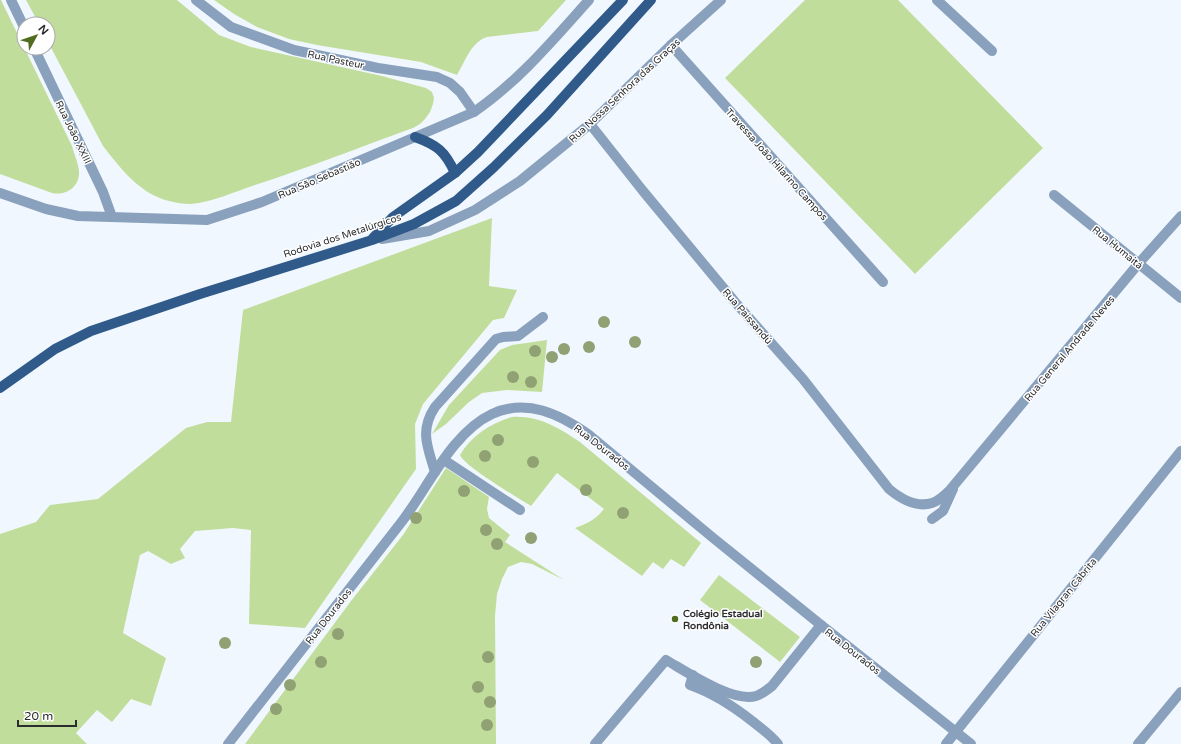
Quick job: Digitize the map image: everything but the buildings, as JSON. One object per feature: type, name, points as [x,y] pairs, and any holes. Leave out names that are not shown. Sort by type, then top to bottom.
[{"type":"main road","points":[[372,240],[393,217],[455,173],[478,152],[622,0]]},
{"type":"main road","name":"Rodovia dos Metalúrgicos","points":[[0,388],[55,349],[91,331],[200,294],[372,240],[414,224],[456,201],[548,115],[651,0]]},
{"type":"main road","points":[[415,137],[440,149],[449,160],[455,173]]},
{"type":"street","points":[[11,0],[19,16]]},
{"type":"street","name":"Rua Pasteur","points":[[196,0],[231,27],[294,50],[378,68],[436,77],[450,83],[460,92],[474,112]]},
{"type":"street","name":"Rua São Sebastião","points":[[0,193],[46,209],[78,216],[206,220],[262,202],[474,112],[492,100],[520,75],[545,50],[589,0]]},
{"type":"street","name":"Rua Nossa Senhora das Graças","points":[[372,240],[429,231],[475,210],[520,181],[590,124],[721,0]]},
{"type":"street","points":[[937,0],[992,51]]},
{"type":"street","name":"Travessa João Hilarino Campos","points":[[671,46],[883,282]]},
{"type":"street","name":"Rua João XXIII","points":[[38,56],[103,192],[112,217]]},
{"type":"street","name":"Rua Paissandú","points":[[590,124],[643,191],[803,379],[885,484],[900,498],[911,502]]},
{"type":"street","name":"Rua Humaitá","points":[[1054,195],[1181,298]]},
{"type":"street","name":"Rua General Andrade Neves","points":[[911,502],[923,504],[933,503],[940,499],[958,480],[1139,263],[1181,216]]},
{"type":"street","points":[[435,472],[426,440],[428,420],[435,407],[493,341],[499,337],[518,336],[543,317]]},
{"type":"street","name":"Rua Dourados","points":[[228,744],[401,522],[452,448],[469,429],[480,421],[492,414],[516,408],[543,410],[577,426],[592,437],[712,537],[971,744]]},
{"type":"street","name":"Rua Vilagran Cabrita","points":[[946,744],[1181,451]]},
{"type":"street","points":[[444,460],[520,510]]},
{"type":"street","name":"Rua General Andrade Neves","points":[[932,519],[942,511],[958,480]]},
{"type":"street","points":[[595,744],[666,660],[716,688],[740,696],[755,697],[762,694],[772,686],[821,625]]},
{"type":"street","points":[[693,675],[690,685],[722,699],[767,733],[778,744]]},
{"type":"street","points":[[1138,744],[1181,692]]},
{"type":"green space","points":[[1,0],[16,31],[16,56],[28,56],[72,146],[79,171],[79,177],[75,186],[67,192],[57,194],[0,174]]},
{"type":"green space","points":[[26,0],[177,0],[219,35],[251,47],[382,76],[426,88],[432,92],[434,98],[433,104],[425,119],[413,128],[295,172],[215,199],[191,204],[172,202],[159,198],[140,187],[124,172],[103,146],[55,56],[56,16],[35,16]]},
{"type":"green space","points":[[214,0],[566,0],[538,31],[487,37],[481,40],[473,48],[457,75],[421,62],[289,39],[257,27],[234,14]]},
{"type":"green space","points":[[805,0],[898,0],[1043,148],[915,274],[725,78]]},
{"type":"green space","points":[[492,218],[489,286],[517,290],[504,318],[493,320],[423,404],[415,424],[416,469],[305,628],[249,624],[251,530],[233,528],[195,531],[180,549],[185,558],[171,564],[148,551],[140,555],[123,633],[166,658],[151,706],[131,699],[112,722],[97,710],[76,733],[87,744],[0,744],[0,534],[36,522],[50,505],[98,499],[186,428],[207,422],[231,422],[243,310]]},
{"type":"green space","points":[[547,340],[542,392],[507,390],[482,393],[469,402],[446,424],[432,434],[449,405],[500,350],[512,345]]},
{"type":"green space","points":[[512,417],[539,420],[556,427],[580,442],[701,543],[684,567],[671,559],[663,569],[653,562],[642,576],[575,528],[591,521],[604,509],[557,473],[531,506],[492,482],[464,460],[460,455],[476,436],[489,427]]},
{"type":"green space","points":[[446,468],[489,497],[487,509],[489,518],[510,535],[505,542],[564,580],[532,564],[521,562],[508,567],[502,579],[497,594],[495,616],[496,744],[245,744],[351,601],[403,535]]},
{"type":"green space","points":[[719,575],[800,637],[780,662],[700,600]]},
{"type":"place","name":"Colégio Estadual Rondônia","points":[[675,619]]}]
